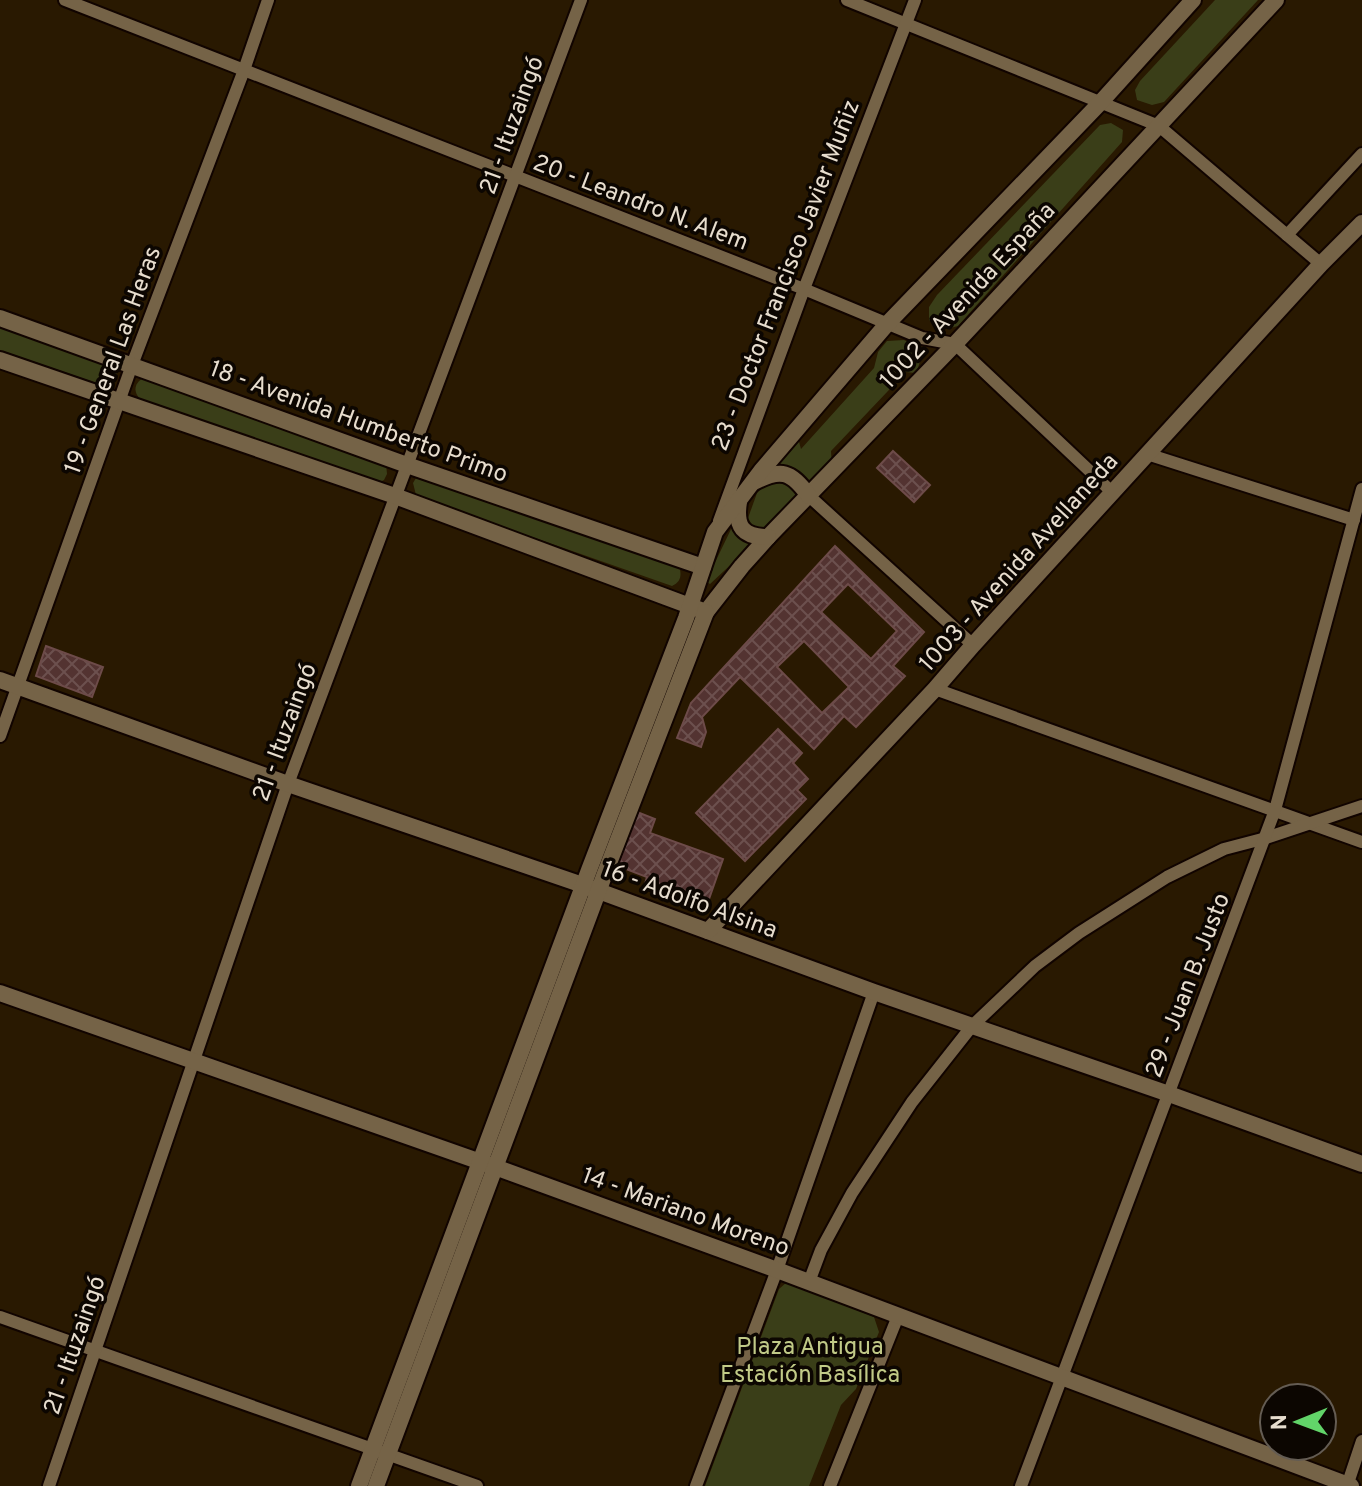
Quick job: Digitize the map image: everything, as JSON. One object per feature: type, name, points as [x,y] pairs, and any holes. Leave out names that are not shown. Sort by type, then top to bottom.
[{"type":"street","name":"20 - Leandro N. Alem","points":[[65,0],[922,338],[955,344]]},
{"type":"street","name":"19 - General Las Heras","points":[[0,736],[132,365],[268,0]]},
{"type":"street","name":"21 - Ituzaingó","points":[[49,1486],[288,784],[581,0]]},
{"type":"street","points":[[847,0],[1159,126],[1321,264]]},
{"type":"street","name":"23 - Doctor Francisco Javier Muñiz","points":[[591,888],[715,532],[915,0]]},
{"type":"street","name":"1002 - Avenida España","points":[[715,532],[887,324],[1100,103],[1193,0]]},
{"type":"street","name":"1002 - Avenida España","points":[[591,888],[706,612],[768,537],[955,344],[1276,0]]},
{"type":"street","points":[[1287,235],[1362,154]]},
{"type":"street","name":"1003 - Avenida Avellaneda","points":[[708,931],[935,689],[1321,264],[1362,223]]},
{"type":"street","name":"18 - Avenida Humberto Primo","points":[[0,318],[407,465],[703,567]]},
{"type":"street","points":[[955,344],[1113,493]]},
{"type":"street","points":[[0,360],[395,496],[706,612]]},
{"type":"street","points":[[1147,454],[1354,520]]},
{"type":"street","points":[[752,484],[781,472],[794,479],[973,645]]},
{"type":"street","name":"29 - Juan B. Justo","points":[[1021,1486],[1266,838],[1362,489]]},
{"type":"street","points":[[739,502],[737,516],[742,529],[754,537],[768,537]]},
{"type":"street","name":"16 - Adolfo Alsina","points":[[0,680],[1362,1164]]},
{"type":"street","points":[[935,689],[1362,842]]},
{"type":"street","points":[[809,1282],[821,1250],[852,1193],[912,1102],[972,1026],[1035,966],[1167,877],[1224,849],[1362,806]]},
{"type":"street","points":[[359,1486],[380,1451],[591,888]]},
{"type":"street","points":[[696,1486],[777,1270],[874,992]]},
{"type":"street","name":"14 - Mariano Moreno","points":[[0,993],[487,1164],[777,1270],[1348,1486]]},
{"type":"street","points":[[830,1486],[898,1316]]},
{"type":"street","points":[[0,1317],[477,1486]]},
{"type":"street","points":[[1348,1486],[1362,1441]]},
{"type":"street","points":[[376,1486],[380,1451]]},
{"type":"green space","points":[[1215,0],[1258,0],[1164,102],[1152,105],[1137,100],[1135,90],[1140,81]]},
{"type":"green space","points":[[1111,123],[1123,130],[1122,142],[958,326],[943,328],[929,320],[929,307],[937,295],[1100,125]]},
{"type":"green space","points":[[0,326],[115,367],[115,381],[108,387],[0,350]]},
{"type":"green space","points":[[904,340],[919,354],[918,368],[915,373],[906,372],[831,451],[832,467],[815,483],[790,466],[773,466],[798,438],[801,449],[874,368],[878,352],[887,341]]},
{"type":"green space","points":[[143,378],[386,463],[387,474],[378,483],[143,401],[136,389]]},
{"type":"green space","points":[[422,475],[679,566],[680,578],[672,586],[421,498],[416,495],[413,483]]},
{"type":"green space","points":[[769,481],[793,486],[797,499],[766,532],[752,525],[748,518],[757,493]]},
{"type":"green space","points":[[733,525],[739,536],[753,544],[710,584],[708,577]]},
{"type":"green space","name":"Plaza Antigua Estación Basílica","points":[[787,1282],[874,1317],[879,1332],[856,1389],[841,1405],[809,1486],[705,1486],[779,1289]]},
{"type":"building","points":[[893,451],[930,485],[914,502],[877,468]]},
{"type":"building","points":[[835,546],[924,632],[893,666],[905,676],[856,727],[844,716],[814,749],[740,677],[702,717],[706,732],[701,747],[677,738],[691,703]],"holes":[[[848,584],[897,631],[871,659],[821,612]],[[804,641],[849,687],[822,713],[777,667]]]},
{"type":"building","points":[[46,646],[103,667],[92,697],[36,676]]},
{"type":"building","points":[[778,729],[802,753],[793,763],[808,779],[797,790],[806,799],[745,861],[696,813]]},
{"type":"building","points":[[637,812],[655,819],[650,833],[723,859],[709,899],[676,887],[673,895],[645,884],[647,877],[618,866]]}]
